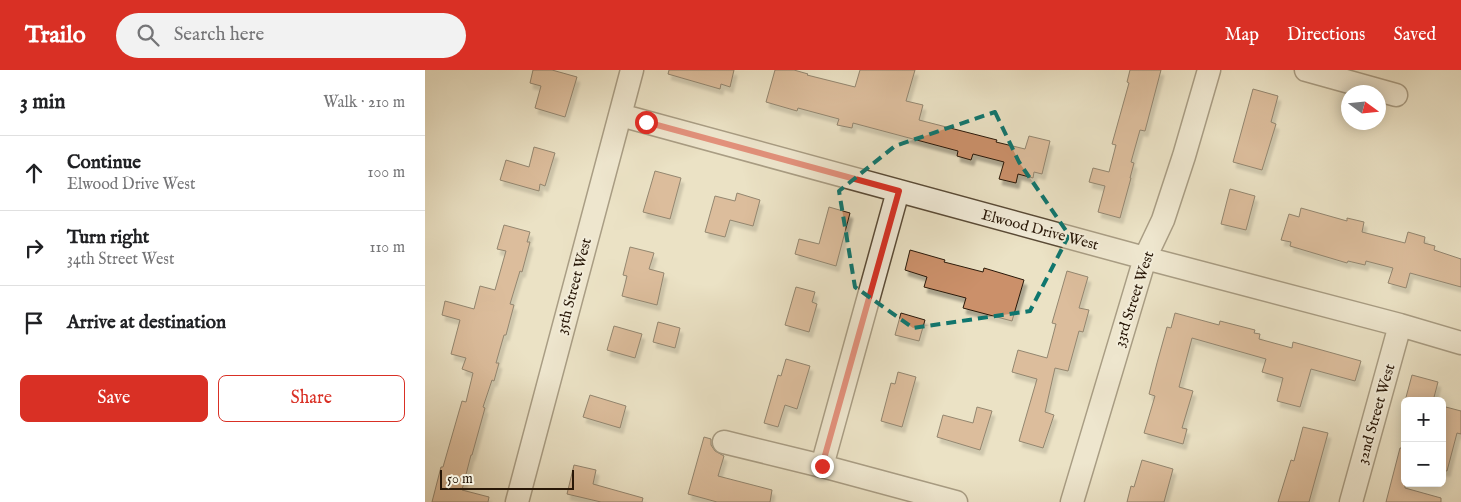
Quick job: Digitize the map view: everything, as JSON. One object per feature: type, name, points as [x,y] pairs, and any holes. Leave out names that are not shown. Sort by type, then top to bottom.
[{"type":"street","name":"35th Street West","points":[[517,502],[632,70]]},
{"type":"street","name":"33rd Street West","points":[[1072,502],[1145,258],[1163,220],[1209,70]]},
{"type":"street","points":[[1306,70],[1396,95]]},
{"type":"street","name":"Elwood Drive West","points":[[620,115],[1461,343]]},
{"type":"street","points":[[822,466],[899,191]]},
{"type":"street","name":"32nd Street West","points":[[1351,502],[1400,325]]},
{"type":"street","points":[[723,442],[956,502]]},
{"type":"highlighted area","points":[[995,112],[1019,162],[1069,235],[1030,311],[913,328],[855,287],[839,191],[895,146]]},
{"type":"building","points":[[533,70],[552,70],[577,77],[565,117],[535,108],[541,86],[530,83]]},
{"type":"building","points":[[669,70],[734,70],[730,87],[721,84],[720,89],[668,74]]},
{"type":"building","points":[[775,70],[794,70],[855,87],[860,70],[915,70],[906,101],[923,105],[919,120],[1025,149],[1029,136],[1050,141],[1042,174],[1034,172],[1033,178],[1018,174],[1016,183],[999,179],[1004,162],[973,154],[971,160],[957,156],[958,151],[853,123],[852,128],[837,125],[839,119],[798,108],[797,111],[766,102]]},
{"type":"building","points":[[1130,70],[1161,70],[1145,131],[1140,130],[1131,162],[1134,163],[1120,218],[1098,212],[1105,186],[1089,182],[1093,168],[1109,172],[1116,145],[1112,144],[1129,83],[1127,82]]},
{"type":"building","points":[[1253,89],[1278,96],[1271,122],[1276,124],[1262,170],[1233,162]]},
{"type":"building","points":[[534,147],[555,153],[545,186],[540,184],[539,191],[500,180],[506,160],[529,167]]},
{"type":"building","points":[[655,171],[681,178],[670,219],[643,212]]},
{"type":"building","points":[[1230,189],[1255,196],[1246,230],[1221,224]]},
{"type":"building","points":[[737,193],[760,200],[753,226],[730,220],[725,237],[705,232],[715,196],[735,201]]},
{"type":"building","points":[[829,207],[850,213],[836,266],[795,254],[799,239],[819,244]]},
{"type":"building","points":[[1301,208],[1347,221],[1347,218],[1364,222],[1362,232],[1405,243],[1408,232],[1425,237],[1424,243],[1435,246],[1434,250],[1461,259],[1461,287],[1410,273],[1406,288],[1388,283],[1393,268],[1366,261],[1365,265],[1348,261],[1347,263],[1290,246],[1291,242],[1281,240],[1289,214],[1299,217]]},
{"type":"building","points":[[504,225],[530,232],[527,242],[530,242],[522,272],[520,271],[510,304],[514,305],[496,363],[499,363],[494,381],[492,380],[483,407],[485,408],[462,490],[489,497],[488,502],[432,502],[462,401],[466,402],[473,373],[462,369],[466,358],[451,354],[460,320],[442,315],[445,301],[474,309],[480,286],[495,290],[506,251],[497,249]]},
{"type":"building","points":[[630,247],[654,253],[649,269],[664,273],[657,305],[622,296],[627,276],[623,275]]},
{"type":"building","points":[[910,250],[945,260],[944,262],[983,272],[984,268],[1024,280],[1012,321],[963,308],[966,298],[924,287],[927,277],[905,270]]},
{"type":"building","points":[[1067,271],[1088,277],[1079,308],[1089,310],[1083,332],[1079,331],[1068,371],[1055,368],[1045,412],[1054,415],[1043,448],[1019,441],[1037,379],[1012,372],[1018,350],[1047,358],[1056,324],[1052,323]]},
{"type":"building","points":[[796,287],[815,292],[812,302],[817,304],[809,332],[785,325]]},
{"type":"building","points":[[901,313],[925,320],[919,341],[895,335]]},
{"type":"building","points":[[1175,313],[1219,325],[1220,321],[1255,330],[1254,333],[1260,334],[1259,339],[1292,348],[1293,342],[1361,361],[1355,381],[1311,369],[1300,407],[1277,401],[1283,378],[1262,372],[1266,359],[1192,338],[1179,387],[1193,391],[1182,428],[1187,429],[1183,444],[1144,433],[1155,396],[1149,394],[1157,363],[1167,327],[1171,328]]},
{"type":"building","points":[[658,322],[680,328],[675,348],[653,342]]},
{"type":"building","points":[[614,326],[642,334],[635,358],[607,350]]},
{"type":"building","points":[[786,359],[810,366],[797,409],[785,405],[778,427],[764,423],[778,375],[781,376]]},
{"type":"building","points":[[898,372],[916,377],[902,427],[881,421],[891,383],[895,384]]},
{"type":"building","points":[[1412,375],[1438,382],[1434,397],[1406,397]]},
{"type":"building","points":[[590,395],[626,406],[620,428],[583,417]]},
{"type":"building","points":[[977,407],[992,411],[980,450],[937,437],[943,415],[973,423]]},
{"type":"building","points":[[1446,407],[1461,411],[1461,434],[1457,433],[1447,471]]},
{"type":"building","points":[[1303,427],[1328,433],[1309,502],[1278,502],[1291,460],[1294,461]]},
{"type":"building","points":[[704,437],[711,439],[711,445],[715,451],[724,456],[718,476],[772,490],[770,502],[717,502],[688,494]]},
{"type":"building","points":[[1401,448],[1401,487],[1441,498],[1441,502],[1386,502]]},
{"type":"building","points":[[1142,460],[1173,469],[1164,502],[1127,502],[1131,486],[1134,487]]},
{"type":"building","points":[[574,465],[596,470],[593,484],[643,498],[642,502],[601,502],[567,494]]},
{"type":"route","points":[[646,122],[899,191],[822,466]]}]
